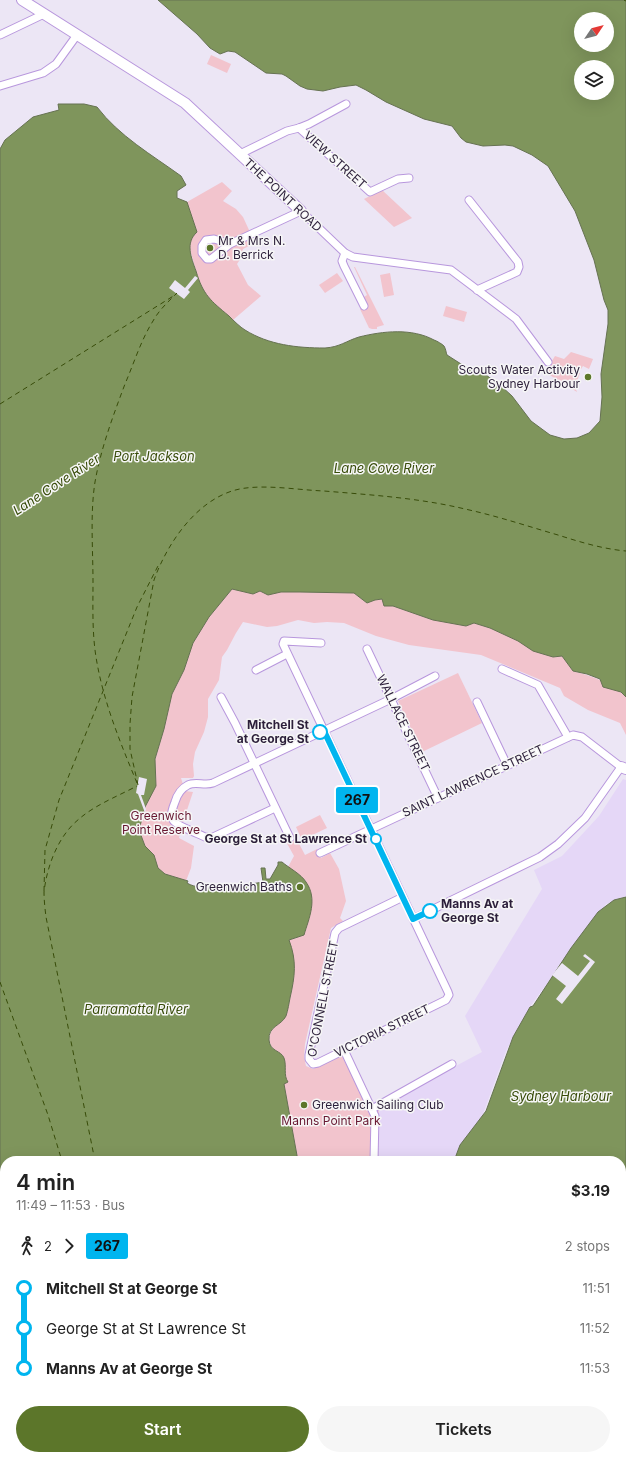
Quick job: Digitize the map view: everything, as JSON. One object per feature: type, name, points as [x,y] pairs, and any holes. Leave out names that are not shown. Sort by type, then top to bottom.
[{"type":"street","name":"THE POINT ROAD","points":[[22,0],[185,103],[345,253],[357,258],[451,270],[516,320],[548,362]]},
{"type":"street","points":[[0,35],[44,14]]},
{"type":"street","points":[[0,86],[43,73],[56,64],[77,35]]},
{"type":"street","points":[[240,154],[287,131],[299,128],[346,104]]},
{"type":"street","name":"VIEW STREET","points":[[299,128],[370,192],[398,179],[409,178]]},
{"type":"street","points":[[468,200],[518,262],[519,267],[517,272],[477,290]]},
{"type":"street","points":[[230,244],[301,211]]},
{"type":"street","points":[[345,253],[342,261],[364,306]]},
{"type":"street","points":[[321,643],[284,641],[283,644],[413,919],[540,857],[558,844],[585,818],[623,768],[582,737],[573,735],[568,737],[538,685],[502,669]]},
{"type":"street","name":"WALLACE STREET","points":[[367,649],[438,798]]},
{"type":"street","points":[[256,670],[287,654]]},
{"type":"street","points":[[275,808],[216,836],[208,838],[175,822],[172,819],[172,810],[176,797],[189,784],[210,784],[391,699],[435,676]]},
{"type":"street","points":[[221,697],[290,838]]},
{"type":"street","points":[[477,702],[507,765]]},
{"type":"street","name":"SAINT LAWRENCE STREET","points":[[320,852],[568,737]]},
{"type":"street","name":"O'CONNELL STREET","points":[[318,1063],[313,1064],[311,1062],[310,1055],[335,933],[339,928],[403,897]]},
{"type":"street","name":"VICTORIA STREET","points":[[318,1063],[446,1000],[449,995],[448,992],[413,919]]},
{"type":"street","points":[[344,1050],[375,1116],[374,1156]]},
{"type":"street","points":[[372,1109],[452,1064]]},
{"type":"shaded area","points":[[623,779],[626,780],[626,896],[606,904],[529,1008],[506,1051],[483,1114],[459,1156],[378,1156],[379,1107],[482,1052],[465,1016],[542,889],[534,870],[562,856],[599,816]]},
{"type":"green space","points":[[211,55],[231,64],[227,73],[207,64]]},
{"type":"green space","points":[[222,182],[232,191],[223,201],[236,209],[243,217],[255,243],[243,249],[241,258],[237,264],[248,285],[261,296],[233,320],[207,297],[198,278],[189,246],[192,237],[197,232],[187,202]]},
{"type":"green space","points":[[382,190],[412,218],[394,227],[364,199]]},
{"type":"green space","points":[[349,267],[364,297],[367,295],[355,267],[384,325],[377,327],[377,329],[369,328],[360,309],[362,308],[347,269]]},
{"type":"green space","points":[[337,273],[343,281],[325,293],[319,285]]},
{"type":"green space","points":[[390,273],[394,295],[384,297],[380,275]]},
{"type":"green space","points":[[446,306],[467,312],[464,322],[443,316]]},
{"type":"green space","points":[[571,352],[593,359],[589,369],[583,366],[581,369],[578,368],[577,372],[580,373],[575,387],[577,392],[545,372],[555,356],[564,359]]},
{"type":"green space","name":"Greenwich Point Reserve","points":[[232,589],[253,594],[260,591],[268,595],[281,592],[354,593],[367,603],[383,599],[384,606],[393,606],[433,620],[466,626],[474,623],[490,628],[518,641],[534,651],[553,657],[562,656],[573,671],[601,681],[620,692],[626,697],[626,735],[620,723],[588,710],[564,696],[560,688],[481,655],[409,645],[376,636],[344,623],[314,623],[298,620],[277,626],[267,627],[243,622],[222,657],[219,680],[208,699],[208,717],[204,732],[195,752],[193,764],[194,776],[193,778],[181,778],[185,791],[193,792],[179,838],[194,846],[191,868],[186,881],[165,874],[158,868],[154,855],[145,846],[139,830],[145,807],[156,786],[155,760],[172,694],[184,670],[193,643],[209,617]]},
{"type":"green space","points":[[458,673],[482,723],[422,752],[398,701]]},
{"type":"green space","points":[[320,815],[327,828],[302,840],[296,827]]},
{"type":"green space","name":"Manns Point Park","points":[[294,834],[305,855],[317,849],[321,858],[330,853],[339,869],[346,901],[340,918],[343,921],[331,928],[305,1044],[304,1057],[306,1066],[313,1069],[342,1056],[369,1108],[379,1107],[378,1156],[297,1156],[284,1084],[284,1059],[271,1046],[269,1038],[272,1030],[287,1013],[293,983],[294,969],[293,955],[289,940],[296,938],[306,881],[288,867],[294,856],[284,838]]},
{"type":"water","name":"Port Jackson","points":[[158,0],[626,0],[626,697],[621,692],[603,687],[600,679],[573,671],[562,656],[553,657],[533,651],[518,641],[490,628],[474,623],[466,626],[433,620],[393,606],[384,606],[382,599],[367,603],[354,593],[281,592],[268,595],[260,591],[253,594],[232,589],[209,617],[193,643],[184,670],[172,694],[155,759],[156,786],[145,807],[139,830],[145,846],[154,855],[158,868],[165,874],[188,881],[187,883],[194,886],[213,888],[263,882],[261,868],[265,868],[266,879],[270,879],[278,865],[278,862],[282,862],[301,876],[310,888],[312,902],[304,935],[289,940],[292,948],[294,969],[287,1014],[269,1035],[271,1047],[283,1055],[285,1061],[288,1082],[284,1084],[297,1156],[0,1156],[0,149],[5,140],[33,117],[59,110],[58,104],[84,104],[97,107],[115,127],[147,153],[181,176],[186,185],[177,191],[177,198],[187,202],[197,232],[191,241],[190,250],[192,261],[202,286],[208,297],[217,306],[241,327],[254,335],[284,345],[325,348],[339,345],[359,337],[378,333],[407,332],[425,336],[444,346],[447,355],[472,371],[486,375],[500,385],[512,396],[531,421],[550,435],[564,439],[577,438],[589,433],[600,421],[602,397],[601,374],[608,324],[608,310],[594,260],[575,211],[548,166],[532,155],[513,146],[483,146],[466,142],[452,126],[424,119],[386,102],[356,85],[323,91],[307,89],[282,74],[266,73],[235,52],[228,51],[220,54],[210,48],[197,34]]},
{"type":"water","name":"Sydney Harbour","points":[[626,897],[626,1156],[456,1156],[460,1145],[486,1111],[513,1037],[530,1007],[533,1006],[571,948],[598,912],[614,900]]},
{"type":"pier","points":[[195,276],[198,278],[188,290],[190,292],[184,299],[169,288],[175,280],[185,288]]},
{"type":"pier","points":[[139,777],[147,779],[144,795],[141,795],[146,809],[145,813],[138,794],[136,793]]},
{"type":"pier","points":[[585,954],[595,962],[562,1004],[556,999],[566,986],[552,975],[562,963],[578,976],[590,961],[583,956]]},
{"type":"ferry route","points":[[137,783],[118,737],[103,689],[96,657],[93,619],[93,494],[108,432],[138,352],[155,317],[177,293]]},
{"type":"ferry route","points":[[0,404],[175,295]]},
{"type":"ferry route","points":[[138,785],[130,749],[132,697],[154,580],[160,565],[177,535],[188,521],[215,499],[230,492],[256,487],[395,497],[448,505],[512,521],[592,545],[626,551]]},
{"type":"ferry route","points":[[44,891],[45,850],[59,800],[137,607],[159,564]]},
{"type":"ferry route","points":[[94,1156],[46,917],[44,892],[48,872],[55,852],[59,843],[72,826],[92,809],[137,786]]},
{"type":"ferry route","points":[[0,982],[48,1115],[60,1156]]},
{"type":"bus line","name":"267","points":[[320,732],[324,731],[413,919],[430,911]]},
{"type":"place","name":"Mr & Mrs N. D. Berrick","points":[[210,248]]},
{"type":"place","name":"Scouts Water Activity Sydney Harbour","points":[[588,377]]},
{"type":"place","name":"Mitchell St at George St","points":[[320,732]]},
{"type":"place","name":"George St at St Lawrence St","points":[[376,839]]},
{"type":"place","name":"Greenwich Baths","points":[[300,887]]},
{"type":"place","name":"Manns Av at George St","points":[[430,911]]},
{"type":"place","name":"Greenwich Sailing Club","points":[[304,1105]]},
{"type":"water label","name":"Lane Cove River","points":[[384,468]]},
{"type":"water label","name":"Lane Cove River","points":[[56,484]]},
{"type":"water label","name":"Parramatta River","points":[[136,1009]]}]
